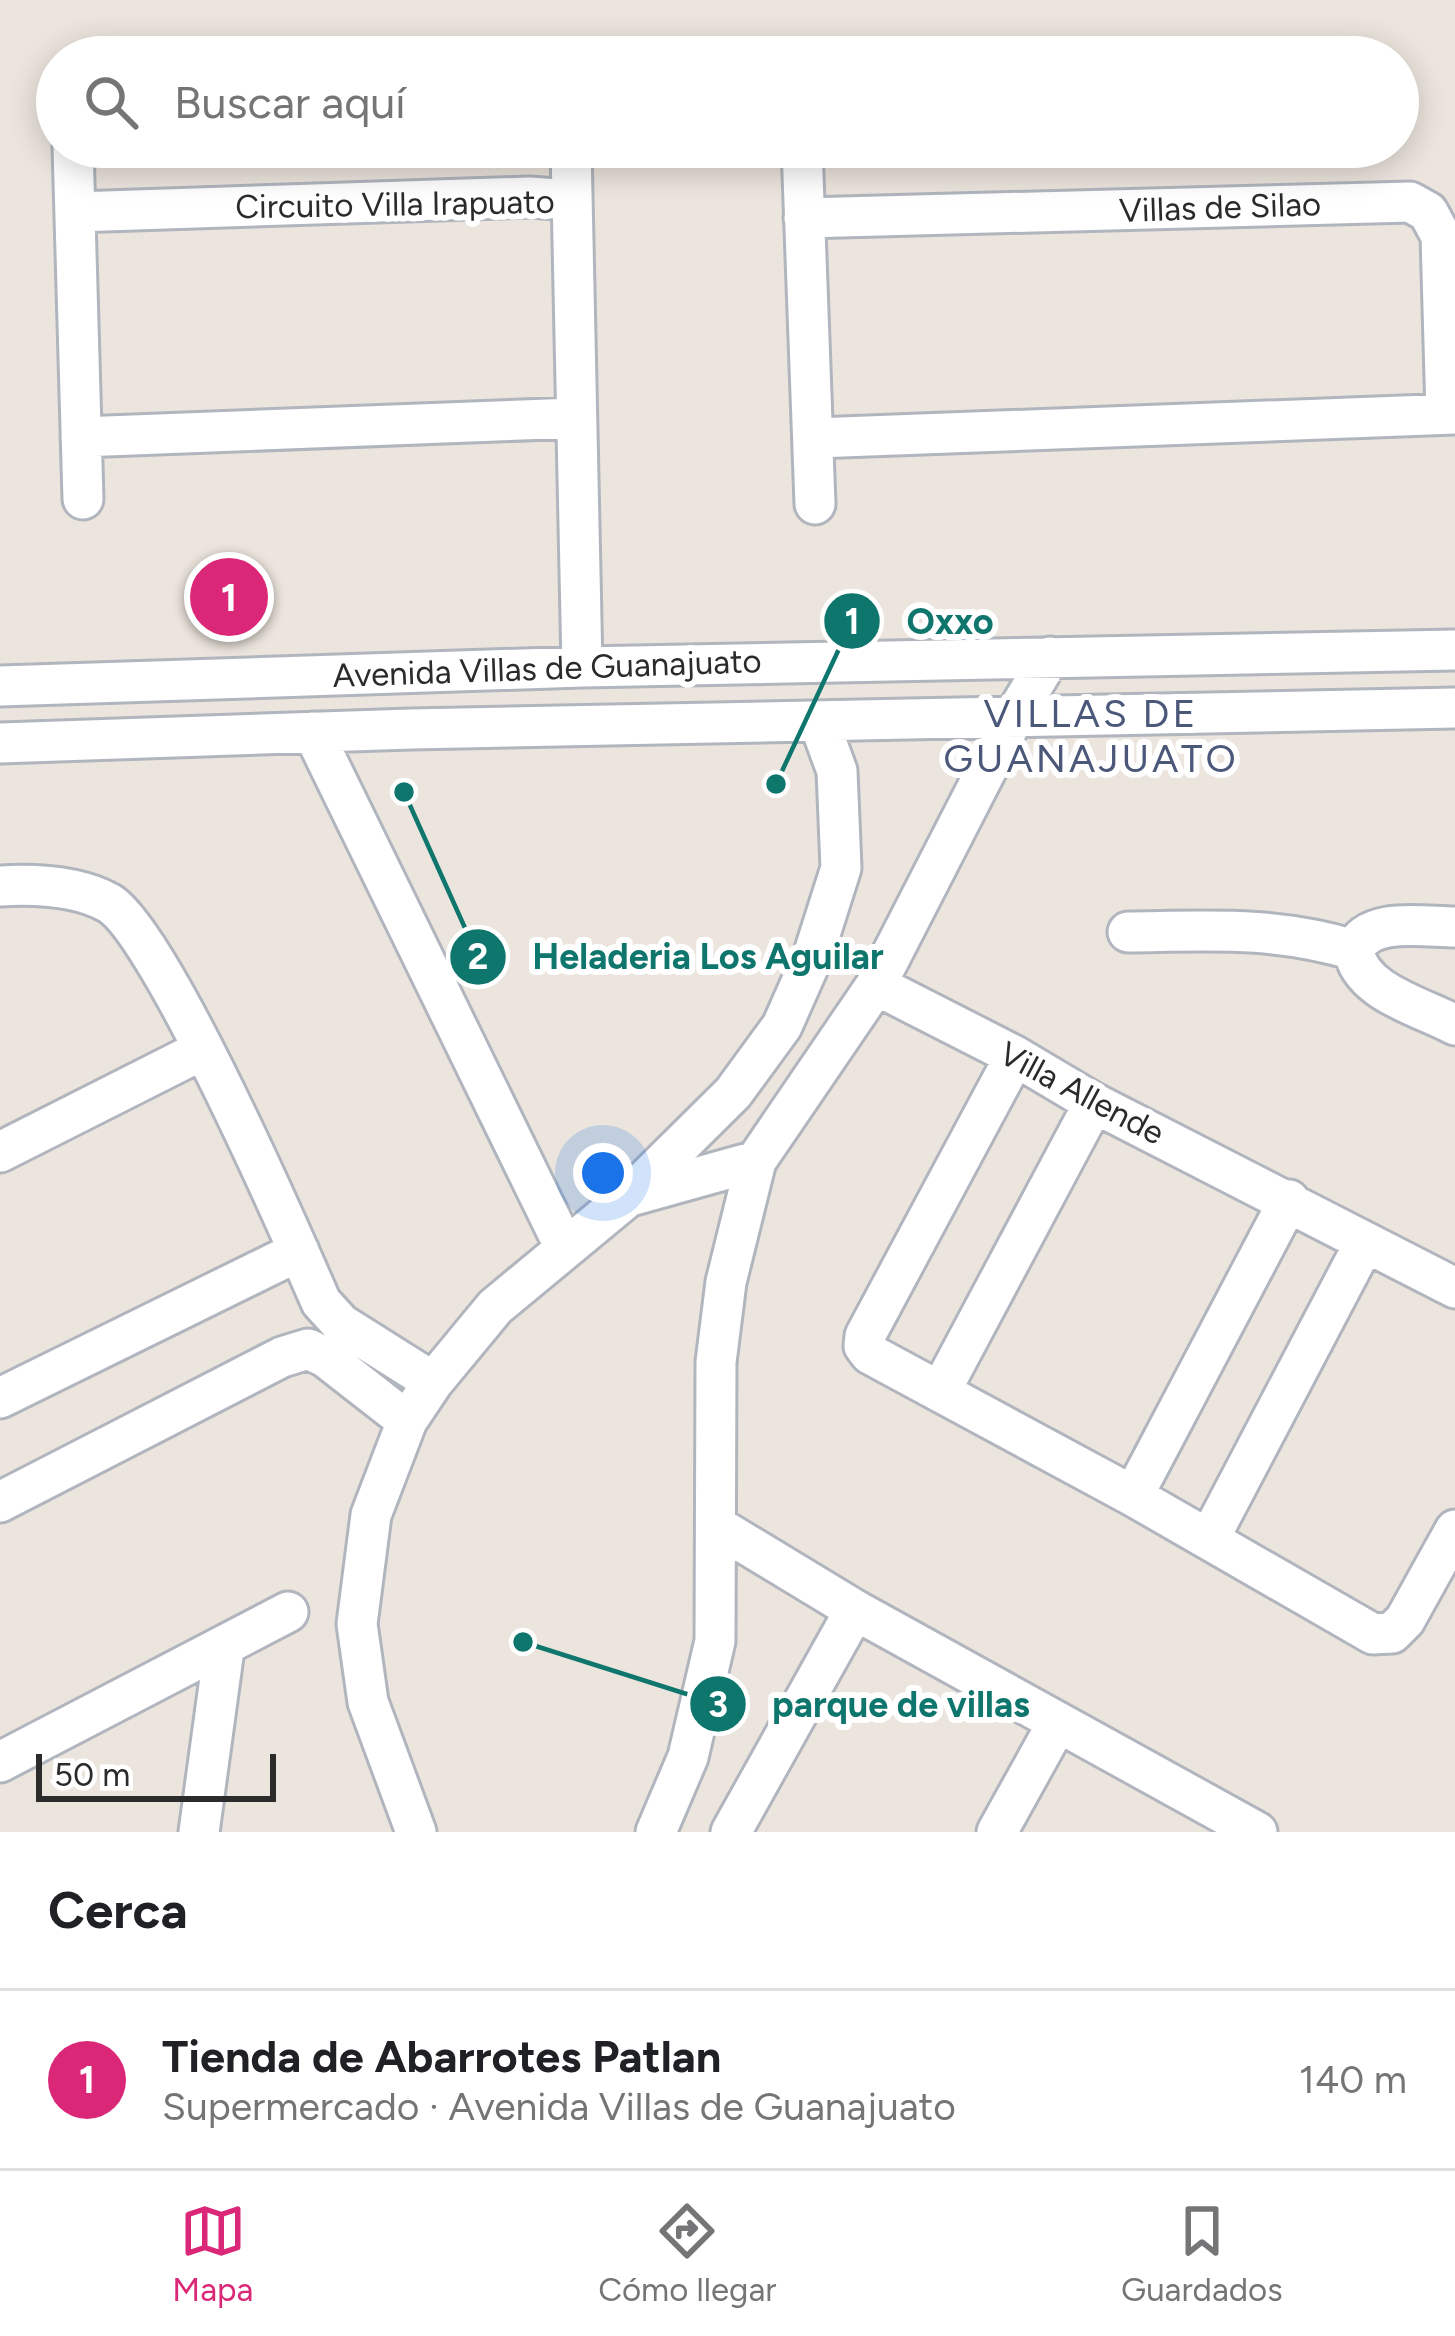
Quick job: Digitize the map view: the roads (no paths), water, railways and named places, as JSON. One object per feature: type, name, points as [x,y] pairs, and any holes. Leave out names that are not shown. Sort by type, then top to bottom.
[{"type":"street","points":[[74,168],[83,499]]},
{"type":"street","points":[[571,168],[571,200]]},
{"type":"street","points":[[803,168],[814,504]]},
{"type":"street","name":"Circuito Villa Irapuato","points":[[75,212],[571,200],[582,667]]},
{"type":"street","name":"Villas de Silao","points":[[804,218],[1410,202],[1429,212],[1442,236],[1450,414],[814,438]]},
{"type":"street","points":[[81,437],[576,418]]},
{"type":"street","name":"Avenida Villas de Guanajuato","points":[[0,686],[413,671],[1455,650]]},
{"type":"street","points":[[656,1832],[688,1757],[716,1641],[716,1362],[726,1282],[757,1161],[876,985],[1012,720],[1050,657]]},
{"type":"street","points":[[411,729],[413,671]]},
{"type":"street","name":"Avenida Villas de Guanajuato","points":[[0,743],[411,729],[1455,708]]},
{"type":"street","points":[[416,1832],[368,1702],[357,1624],[371,1515],[407,1421],[495,1307],[629,1196],[734,1093],[782,1026],[812,956],[841,868],[837,771],[819,722]]},
{"type":"street","points":[[313,732],[564,1246]]},
{"type":"street","points":[[6,889],[63,889],[110,904],[137,932],[202,1050],[321,1302],[341,1324],[433,1382]]},
{"type":"street","points":[[1455,927],[1381,928],[1363,935],[1354,950],[1359,969],[1373,983],[1455,1025]]},
{"type":"street","points":[[1128,932],[1264,930],[1354,950]]},
{"type":"street","name":"Villa Allende","points":[[876,985],[1455,1288]]},
{"type":"street","points":[[0,1152],[202,1050]]},
{"type":"street","points":[[1015,1056],[865,1336],[869,1354],[1133,1496],[1373,1634],[1392,1633],[1405,1620],[1455,1530]]},
{"type":"street","points":[[940,1392],[1094,1102]]},
{"type":"street","points":[[629,1196],[757,1161]]},
{"type":"street","points":[[1133,1496],[1289,1200]]},
{"type":"street","points":[[1209,1539],[1365,1242]]},
{"type":"street","points":[[0,1398],[298,1251]]},
{"type":"street","points":[[0,1502],[282,1357],[308,1349],[407,1421]]},
{"type":"street","points":[[718,1527],[855,1610],[1250,1831]]},
{"type":"street","points":[[731,1832],[855,1610]]},
{"type":"street","points":[[0,1762],[288,1612]]},
{"type":"street","points":[[199,1832],[224,1648]]},
{"type":"street","points":[[997,1832],[1058,1722]]},
{"type":"place","name":"Tienda de Abarrotes Patlan","points":[[229,597]]},
{"type":"place","name":"Oxxo","points":[[776,784]]},
{"type":"place","name":"Heladeria Los Aguilar","points":[[404,792]]},
{"type":"place","name":"parque de villas","points":[[523,1642]]},
{"type":"district","name":"VILLAS DE GUANAJUATO","points":[[1091,736]]}]
